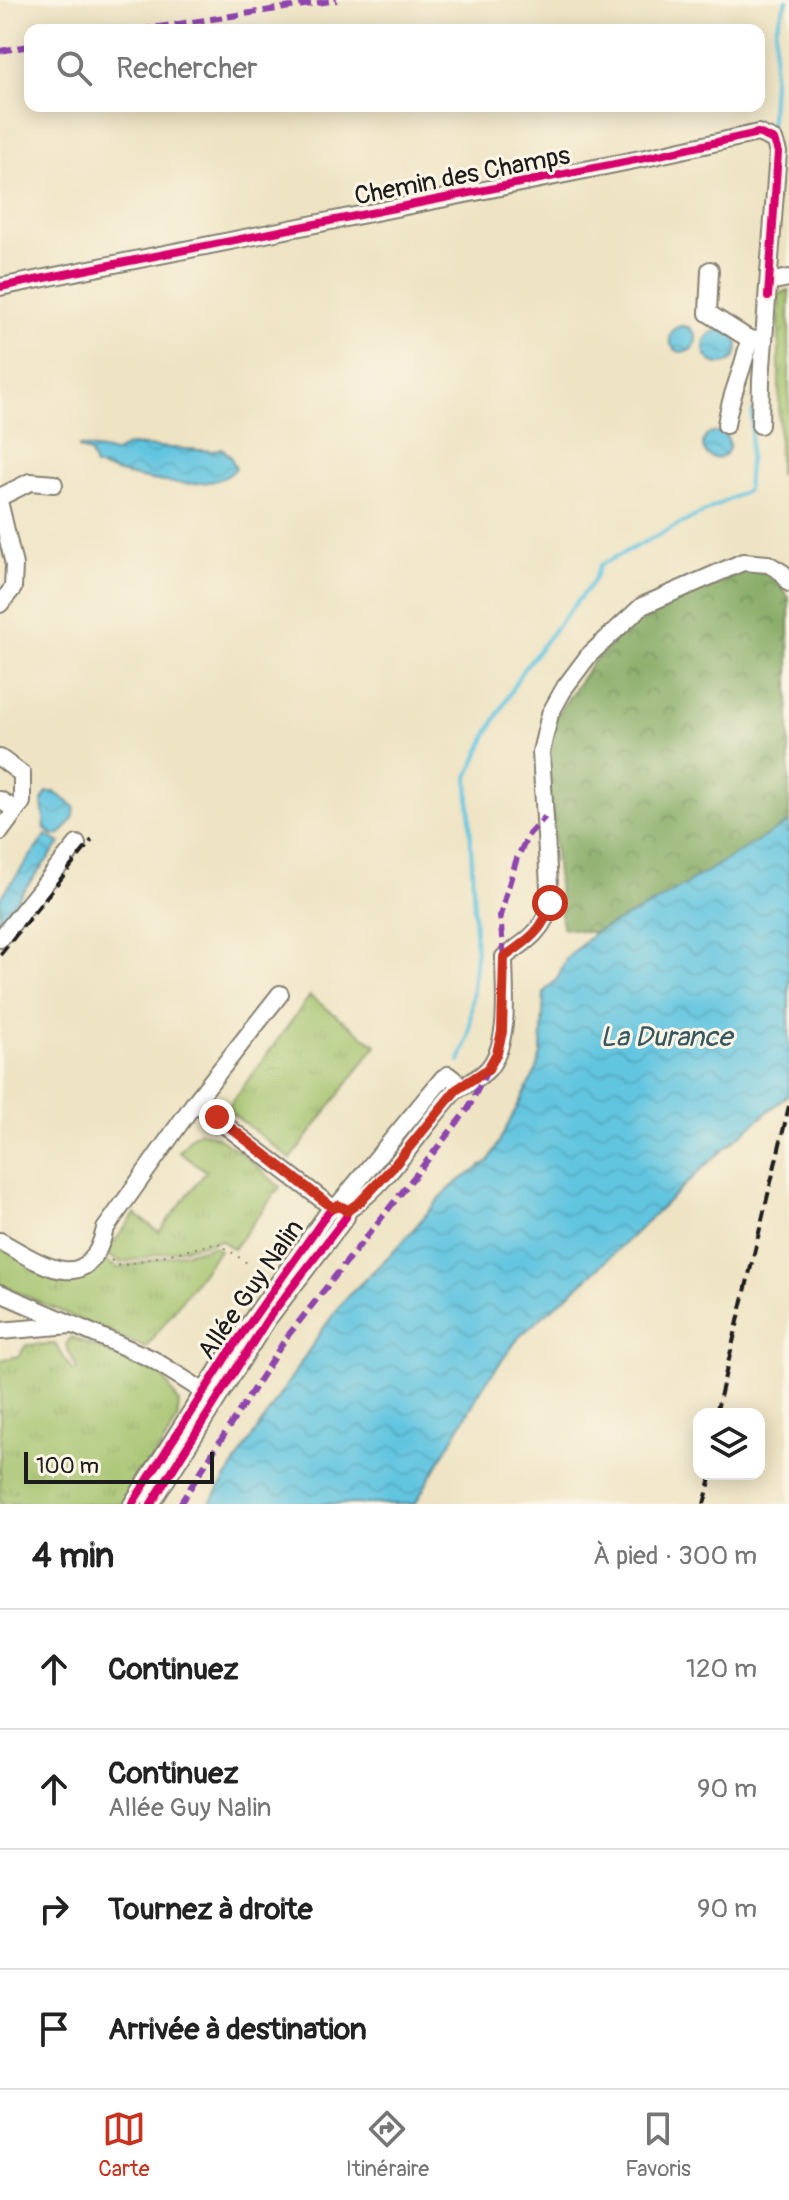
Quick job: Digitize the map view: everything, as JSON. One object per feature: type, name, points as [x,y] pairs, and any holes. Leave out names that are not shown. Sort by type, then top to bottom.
[{"type":"street","name":"Chemin des Champs","points":[[0,287],[758,133],[774,140],[778,152],[768,289]]},
{"type":"street","points":[[710,270],[708,313],[757,340]]},
{"type":"street","points":[[726,425],[730,398],[757,340],[768,289],[789,278]]},
{"type":"street","points":[[757,340],[760,425]]},
{"type":"street","points":[[0,497],[30,482],[54,484]]},
{"type":"street","points":[[0,505],[14,565],[13,588],[0,604]]},
{"type":"street","name":"Allée Guy Nalin","points":[[132,1504],[209,1396],[346,1217],[339,1208],[361,1201],[456,1090],[488,1069],[497,1053],[502,1032],[504,957],[525,943],[547,921],[550,903],[541,752],[550,714],[565,687],[589,655],[642,606],[743,562],[768,564],[783,573],[789,583]]},
{"type":"street","points":[[0,758],[22,774],[22,802],[0,832]]},
{"type":"street","points":[[0,800],[16,810]]},
{"type":"street","points":[[0,939],[77,844]]},
{"type":"street","points":[[0,1241],[62,1271],[72,1272],[88,1264],[99,1251],[105,1229],[195,1102],[280,994]]},
{"type":"street","points":[[195,1102],[339,1208]]},
{"type":"street","points":[[0,1293],[152,1359],[209,1396]]},
{"type":"street","points":[[0,1331],[72,1325]]},
{"type":"street","name":"Allée Guy Nalin","points":[[151,1504],[209,1396]]},
{"type":"path","points":[[99,1251],[119,1266],[218,1243],[250,1265]]},
{"type":"green space","points":[[789,290],[789,471],[779,474],[779,294]]},
{"type":"green space","points":[[747,570],[773,572],[789,598],[789,822],[653,904],[594,933],[562,927],[547,769],[554,719],[592,663],[650,608]]},
{"type":"green space","points":[[310,996],[376,1045],[291,1159],[230,1112],[229,1106]]},
{"type":"green space","points":[[199,1132],[230,1145],[280,1187],[233,1249],[221,1240],[120,1263],[106,1253],[135,1214],[159,1232],[206,1171],[179,1152]]},
{"type":"green space","points":[[0,1245],[53,1274],[74,1279],[86,1275],[102,1259],[118,1268],[214,1246],[219,1250],[146,1348],[0,1285]]},
{"type":"green space","points":[[71,1337],[162,1375],[179,1403],[177,1421],[126,1504],[0,1504],[0,1360],[19,1356],[26,1345],[55,1344],[73,1371],[77,1368],[66,1345]]},
{"type":"water","points":[[683,326],[692,330],[696,339],[692,348],[683,352],[674,348],[670,339],[674,330]]},
{"type":"water","points":[[721,330],[733,335],[738,347],[733,359],[721,364],[709,359],[704,347],[709,335]]},
{"type":"water","points":[[716,432],[725,436],[729,445],[725,454],[716,458],[707,454],[703,445],[707,436]]},
{"type":"water","points":[[129,445],[213,451],[222,448],[236,468],[224,477],[208,482],[169,482],[95,466],[90,453],[79,448],[114,453]]},
{"type":"water","points":[[47,792],[54,792],[74,806],[73,818],[59,835],[52,835],[45,829],[42,801]]},
{"type":"water","name":"La Durance","points":[[789,822],[789,1094],[711,1160],[589,1277],[520,1336],[484,1385],[415,1504],[209,1504],[346,1298],[400,1245],[441,1197],[489,1161],[537,1069],[541,1054],[544,992],[557,979],[566,959],[594,933],[653,904]]},
{"type":"water","points":[[46,835],[60,843],[0,921],[0,898]]},
{"type":"waterway","points":[[770,135],[776,27],[787,0]]},
{"type":"waterway","points":[[765,227],[769,147]]},
{"type":"waterway","points":[[460,1062],[469,1034],[476,955],[468,777],[522,671],[594,580],[600,565],[747,490],[753,411]]},
{"type":"railway","points":[[0,955],[92,840]]},
{"type":"railway","points":[[717,1408],[789,1106]]},
{"type":"railway","points":[[704,1504],[710,1480]]},
{"type":"marked path","points":[[179,24],[337,0]]},
{"type":"marked path","points":[[0,51],[24,47]]},
{"type":"marked path","points":[[504,957],[500,916],[507,891],[517,858],[529,834],[545,817]]},
{"type":"marked path","points":[[180,1504],[286,1338],[468,1109],[488,1069]]},
{"type":"cycle path","points":[[0,287],[758,133],[774,140],[778,152],[768,297]]},
{"type":"cycle path","points":[[132,1504],[228,1354],[327,1214],[333,1208],[344,1207],[346,1217],[267,1320],[151,1504]]},
{"type":"route","points":[[217,1117],[333,1208],[338,1205],[347,1211],[361,1201],[393,1167],[456,1090],[488,1069],[497,1053],[502,1032],[504,957],[525,943],[547,921],[550,903]]}]
